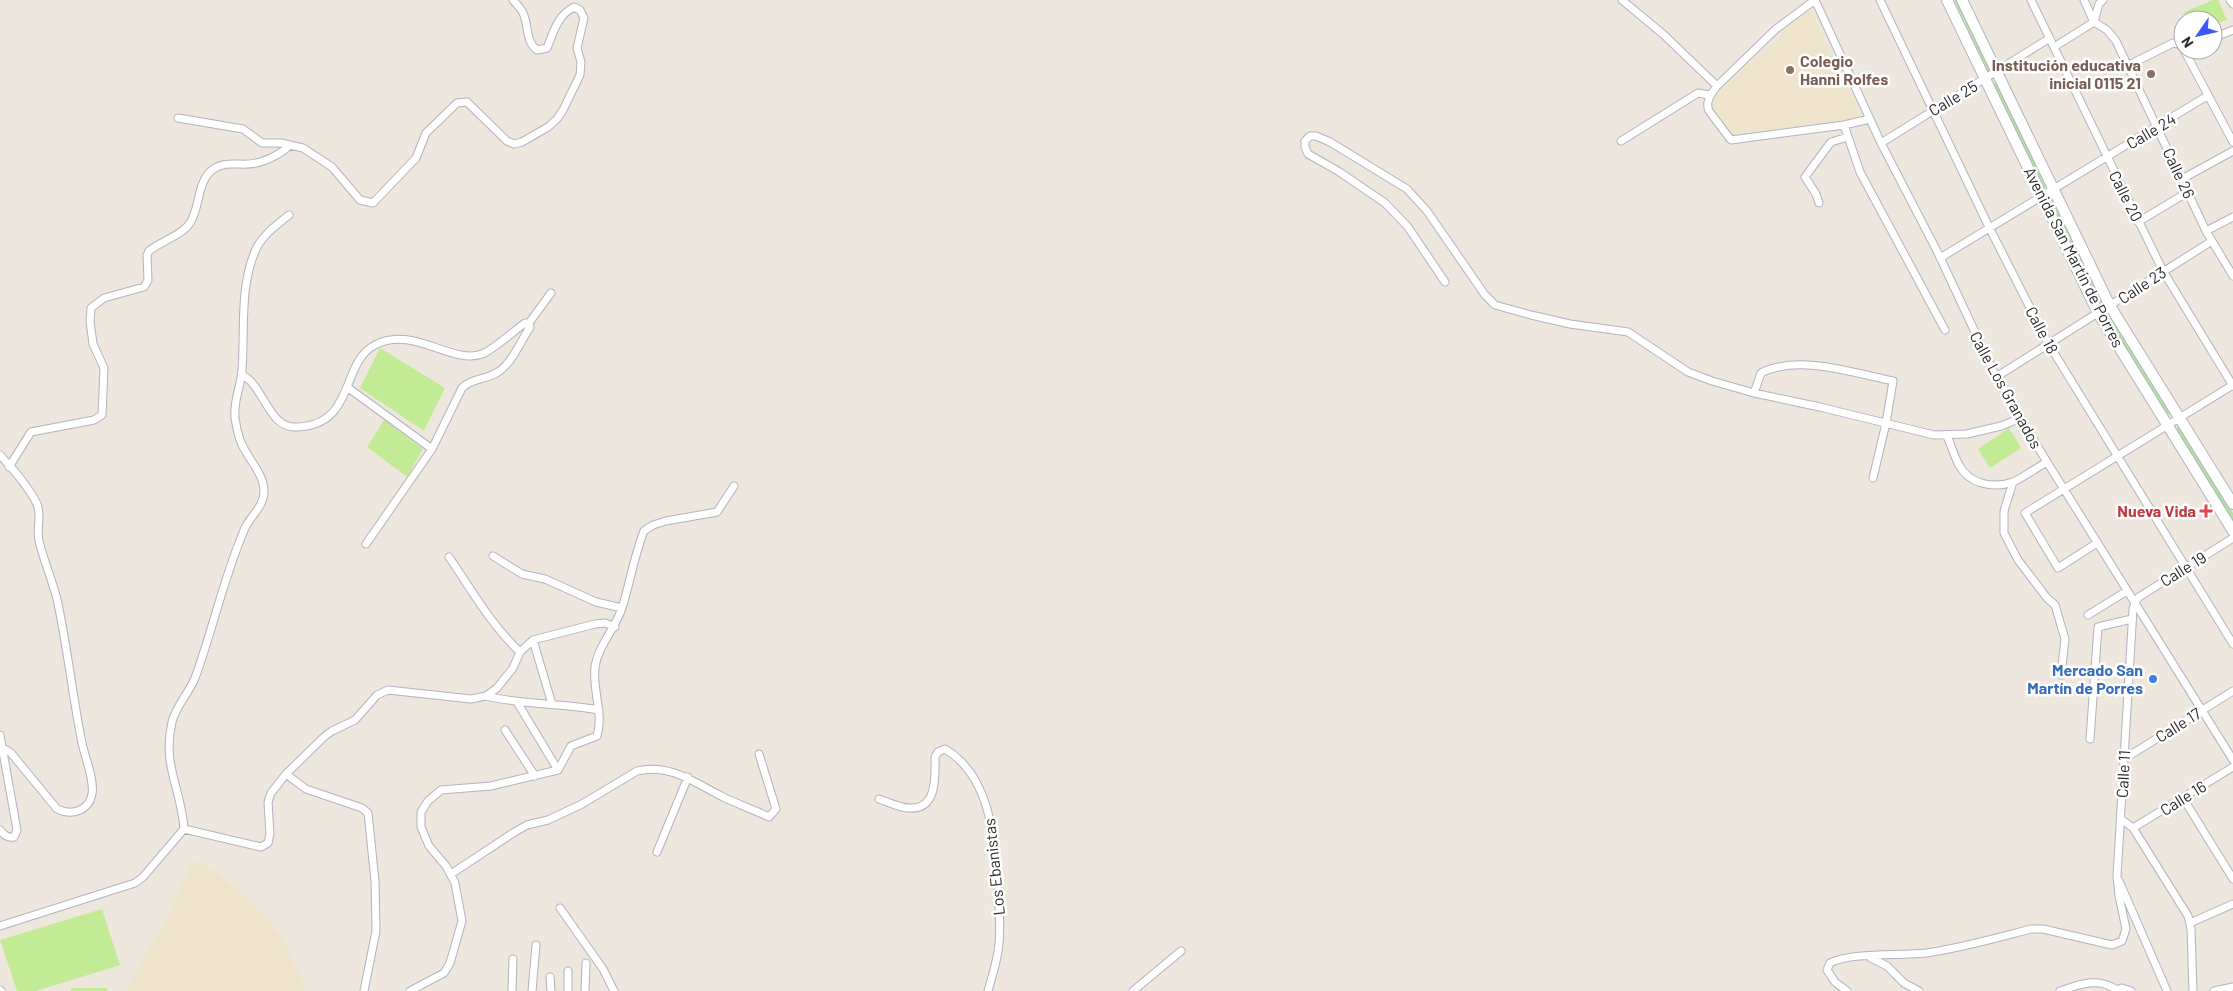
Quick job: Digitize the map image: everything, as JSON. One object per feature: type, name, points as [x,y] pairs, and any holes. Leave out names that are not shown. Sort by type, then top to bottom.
[{"type":"main road","name":"Avenida San Martín de Porres","points":[[1947,0],[2098,313],[2233,531]]},
{"type":"main road","name":"Avenida San Martín de Porres","points":[[1962,0],[2110,306],[2233,504]]},
{"type":"street","points":[[178,118],[243,128],[262,143],[304,148],[322,160],[340,176],[360,200],[369,204],[376,202],[391,182],[416,158],[421,150],[425,135],[457,102],[467,102],[507,142],[514,144],[522,142],[557,120],[580,75],[581,62],[577,48],[584,18],[580,10],[574,7],[564,12],[558,20],[547,48],[537,50],[532,46],[523,13],[513,0]]},
{"type":"street","points":[[1622,0],[1663,34],[1717,86]]},
{"type":"street","points":[[1815,0],[1776,29],[1717,86],[1710,95],[1706,105],[1708,111],[1731,140],[1844,125],[1870,119]]},
{"type":"street","name":"Calle Los Granados","points":[[1815,0],[1881,142],[1940,258],[1996,377],[2233,760]]},
{"type":"street","name":"Calle 18","points":[[1880,0],[1989,227],[2048,344],[2233,644]]},
{"type":"street","name":"Calle 20","points":[[2031,0],[2163,271],[2233,385]]},
{"type":"street","points":[[2084,0],[2094,22]]},
{"type":"street","points":[[2054,48],[2094,22],[2099,4],[2103,0]]},
{"type":"street","points":[[2230,0],[2233,4]]},
{"type":"street","name":"Calle 26","points":[[2094,22],[2107,30],[2116,41],[2206,231],[2233,276]]},
{"type":"street","name":"Calle 25","points":[[1881,142],[2050,38]]},
{"type":"street","points":[[2129,65],[2173,44]]},
{"type":"street","points":[[2189,60],[2233,142]]},
{"type":"street","points":[[1621,141],[1698,94],[1710,95]]},
{"type":"street","name":"Calle 24","points":[[1940,258],[2207,96]]},
{"type":"street","points":[[1844,125],[1860,172],[1945,330]]},
{"type":"street","points":[[1445,282],[1408,227],[1385,203],[1338,171],[1308,154],[1305,141],[1310,136],[1316,136],[1330,142],[1407,189],[1427,211],[1485,295],[1495,305],[1570,324],[1628,332],[1688,372],[1712,381],[1754,393],[1934,435],[1967,434],[2001,426],[2021,418]]},
{"type":"street","points":[[1818,203],[1816,194],[1805,177],[1831,142],[1848,137]]},
{"type":"street","points":[[9,467],[31,432],[94,420],[102,415],[104,368],[93,344],[91,308],[104,298],[144,287],[148,280],[147,255],[149,251],[182,230],[191,221],[207,175],[217,167],[233,163],[257,163],[285,150],[290,145]]},
{"type":"street","points":[[2182,179],[2233,150]]},
{"type":"street","points":[[2138,222],[2188,192]]},
{"type":"street","points":[[0,926],[135,883],[143,877],[184,829],[183,810],[172,776],[168,751],[173,720],[194,680],[237,549],[246,526],[262,503],[264,490],[260,476],[240,441],[235,416],[236,393],[242,375],[244,312],[249,275],[258,246],[270,231],[289,215]]},
{"type":"street","points":[[2206,231],[2233,217]]},
{"type":"street","name":"Calle 23","points":[[1996,377],[2212,241]]},
{"type":"street","points":[[366,544],[432,449],[462,388],[469,381],[496,373],[505,366],[530,327],[529,323],[551,293]]},
{"type":"street","points":[[242,375],[250,379],[256,386],[269,409],[281,423],[296,428],[319,422],[334,413],[363,352],[375,344],[405,338],[472,355],[482,354],[525,323],[529,323]]},
{"type":"street","points":[[1754,393],[1761,373],[1787,366],[1810,364],[1893,381],[1886,423],[1873,478]]},
{"type":"street","points":[[2097,543],[2058,568],[2025,514],[2233,385]]},
{"type":"street","points":[[347,387],[432,449]]},
{"type":"street","points":[[1947,436],[1959,466],[1968,477],[1978,483],[1995,485],[2013,482],[2047,462]]},
{"type":"street","points":[[0,455],[33,498],[40,516],[38,538],[57,598],[81,738],[93,788],[88,803],[83,809],[76,812],[66,813],[57,809],[11,753],[1,746]]},
{"type":"street","points":[[2013,482],[2004,511],[2004,533],[2018,560],[2047,598],[2055,605],[2065,639],[2061,675]]},
{"type":"street","points":[[410,991],[444,973],[450,963],[462,921],[459,896],[451,874],[429,846],[421,827],[422,812],[428,801],[441,790],[491,786],[558,770],[563,764],[571,746],[597,736],[599,710],[595,667],[600,651],[614,627],[622,608],[644,530],[666,521],[717,512],[734,486]]},
{"type":"street","name":"Calle 19","points":[[2135,602],[2233,538]]},
{"type":"street","points":[[493,556],[522,574],[545,579],[596,602],[622,608]]},
{"type":"street","points":[[449,557],[489,618],[520,652]]},
{"type":"street","points":[[2088,615],[2127,591]]},
{"type":"street","name":"Calle 11","points":[[1869,956],[1948,949],[2031,929],[2043,929],[2112,945],[2119,943],[2124,938],[2126,929],[2117,876],[2132,619],[2135,602]]},
{"type":"street","points":[[2090,739],[2098,627],[2132,619]]},
{"type":"street","points":[[486,696],[496,688],[513,668],[520,652],[533,640],[595,624],[605,624],[614,627]]},
{"type":"street","points":[[533,640],[552,704]]},
{"type":"street","points":[[184,829],[261,847],[268,843],[270,834],[268,802],[272,793],[286,774],[332,731],[355,720],[377,694],[388,690],[471,699],[486,696],[518,702],[599,710]]},
{"type":"street","name":"Calle 17","points":[[2124,759],[2233,692]]},
{"type":"street","points":[[518,702],[558,770]]},
{"type":"street","points":[[505,730],[535,776]]},
{"type":"street","points":[[0,735],[17,830],[14,836],[10,837],[5,836],[0,830]]},
{"type":"street","name":"Los Ebanistas","points":[[879,799],[909,808],[928,802],[933,792],[935,756],[938,752],[945,749],[969,772],[988,812],[994,843],[1000,906],[999,944],[988,991]]},
{"type":"street","points":[[451,874],[513,832],[527,825],[548,820],[576,808],[637,771],[673,771],[738,804],[769,817],[776,809],[759,754]]},
{"type":"street","name":"Calle 16","points":[[2133,828],[2233,767]]},
{"type":"street","points":[[286,774],[306,789],[362,808],[368,813],[375,881],[376,931],[364,991]]},
{"type":"street","points":[[657,852],[688,777]]},
{"type":"street","points":[[2183,798],[2233,879]]},
{"type":"street","points":[[2121,819],[2133,828],[2184,910],[2190,923],[2193,991]]},
{"type":"street","points":[[2117,876],[2167,991]]},
{"type":"street","points":[[2190,923],[2233,904]]},
{"type":"street","points":[[560,908],[603,969],[614,991]]},
{"type":"street","points":[[532,991],[536,946]]},
{"type":"street","points":[[1134,991],[1181,951]]},
{"type":"street","points":[[1847,991],[1830,977],[1828,966],[1838,960],[1869,956],[1887,966],[1904,983],[1919,991]]},
{"type":"street","points":[[512,991],[513,959]]},
{"type":"street","points":[[585,991],[586,963]]},
{"type":"street","points":[[568,971],[568,991]]},
{"type":"street","points":[[550,977],[551,991]]},
{"type":"street","points":[[2060,991],[2092,982],[2108,984],[2117,991],[2122,988],[2131,991]]},
{"type":"street","points":[[2214,991],[2233,987]]},
{"type":"shaded area","name":"Colegio Hanni Rolfes","points":[[1810,10],[1863,118],[1732,139],[1709,109],[1708,103],[1747,65],[1778,40],[1785,26]]},
{"type":"shaded area","points":[[193,860],[211,867],[255,906],[282,937],[306,991],[125,991],[166,920]]},
{"type":"green space","points":[[1954,0],[1959,0],[1992,70],[1988,71]]},
{"type":"green space","points":[[2213,0],[2218,0],[2222,10],[2189,10]]},
{"type":"green space","points":[[2223,11],[2227,20],[2223,21]]},
{"type":"green space","points":[[1995,80],[2047,186],[2043,189],[1994,86]]},
{"type":"green space","points":[[2053,199],[2104,301],[2103,304],[2100,303],[2049,202]]},
{"type":"green space","points":[[2111,315],[2171,413],[2168,415],[2107,318]]},
{"type":"green space","points":[[380,348],[445,388],[424,431],[360,388]]},
{"type":"green space","points":[[384,420],[423,449],[407,477],[367,447]]},
{"type":"green space","points":[[2179,427],[2233,513],[2233,522],[2175,430]]},
{"type":"green space","points":[[2009,428],[2021,448],[1990,468],[1978,449]]},
{"type":"green space","points":[[102,909],[120,965],[36,991],[17,991],[0,940]]},
{"type":"green space","points":[[71,988],[107,988],[107,991],[71,991]]},
{"type":"place","name":"Colegio Hanni Rolfes","points":[[1790,70]]},
{"type":"place","name":"Institución educativa inicial 0115 21","points":[[2151,74]]},
{"type":"place","name":"Nueva Vida","points":[[2206,511]]},
{"type":"place","name":"Mercado San Martín de Porres","points":[[2153,679]]}]
